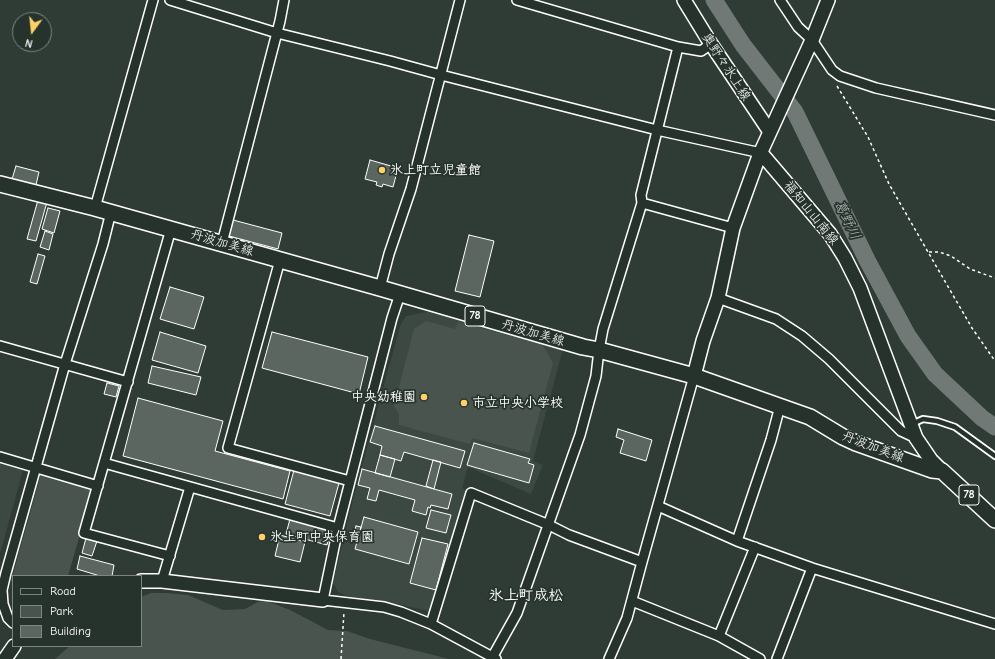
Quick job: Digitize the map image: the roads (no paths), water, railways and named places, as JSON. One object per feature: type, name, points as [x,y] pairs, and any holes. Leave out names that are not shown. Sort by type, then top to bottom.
[{"type":"main road","name":"奥野々氷上線","points":[[684,0],[711,44],[771,130]]},
{"type":"main road","points":[[694,376],[703,341],[718,298],[733,228],[759,156],[828,0]]},
{"type":"main road","name":"福知山山南線","points":[[761,153],[830,234],[845,258],[860,288],[918,441],[931,460],[942,471]]},
{"type":"main road","name":"丹波加美線","points":[[0,184],[110,212],[583,347],[694,376],[810,417],[856,443],[932,470],[942,471]]},
{"type":"main road","points":[[904,460],[912,459],[915,456],[918,450],[918,441]]},
{"type":"main road","name":"78","points":[[942,471],[995,520]]},
{"type":"main road","points":[[142,582],[162,581],[323,600]]},
{"type":"main road","points":[[5,659],[13,647]]},
{"type":"street","points":[[95,208],[153,0]]},
{"type":"street","points":[[170,0],[277,33],[390,60],[441,75],[657,130],[761,153]]},
{"type":"street","points":[[222,243],[277,33],[284,0]]},
{"type":"street","points":[[380,288],[389,254],[411,189],[460,0]]},
{"type":"street","points":[[517,0],[678,47],[701,51],[711,44]]},
{"type":"street","points":[[780,0],[810,43],[832,70],[840,76],[876,88],[995,114]]},
{"type":"street","points":[[400,294],[392,318],[338,528],[323,600],[384,607],[401,612],[431,624],[494,658],[517,613],[580,436],[596,376],[603,329],[642,203],[641,195],[678,47]]},
{"type":"street","points":[[642,203],[733,228]]},
{"type":"street","points":[[12,622],[8,618],[2,604],[2,590],[65,364],[103,244],[110,212]]},
{"type":"street","points":[[170,556],[84,533],[171,229]]},
{"type":"street","points":[[280,260],[228,448],[350,481]]},
{"type":"street","points":[[718,298],[776,319],[802,336],[829,358],[901,430],[918,441]]},
{"type":"street","points":[[0,346],[128,382]]},
{"type":"street","points":[[609,659],[627,618],[694,376]]},
{"type":"street","points":[[737,541],[771,440],[780,406]]},
{"type":"street","points":[[0,457],[98,486]]},
{"type":"street","points":[[104,463],[338,528]]},
{"type":"street","points":[[162,581],[190,487]]},
{"type":"street","points":[[431,624],[471,493],[549,525],[569,535],[642,562]]},
{"type":"street","points":[[658,506],[737,541],[812,568],[995,624]]},
{"type":"street","points":[[719,636],[755,547]]},
{"type":"street","points":[[777,659],[812,568]]},
{"type":"street","points":[[632,601],[719,636],[760,659]]},
{"type":"lane","points":[[911,425],[923,420],[938,421],[955,427],[995,456]]},
{"type":"waterway","name":"葛野川","points":[[714,0],[743,45],[795,112],[867,260],[908,336],[935,374],[982,418],[995,427]]},
{"type":"place","name":"氷上町立児童館","points":[[382,170]]},
{"type":"place","name":"中央幼稚園","points":[[424,397]]},
{"type":"place","name":"市立中央小学校","points":[[464,403]]},
{"type":"place","name":"氷上町中央保育園","points":[[262,537]]},
{"type":"district","name":"氷上町成松","points":[[526,596]]}]
